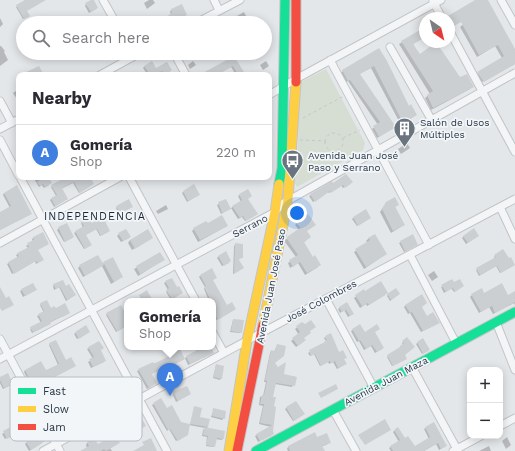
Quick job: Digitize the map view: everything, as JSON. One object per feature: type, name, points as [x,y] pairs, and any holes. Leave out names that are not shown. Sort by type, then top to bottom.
[{"type":"main road","name":"Avenida Juan José Paso","points":[[229,451],[247,341],[275,212],[282,168],[285,0]]},
{"type":"main road","name":"Avenida Juan José Paso","points":[[237,451],[288,200],[296,79],[296,0]]},
{"type":"main road","name":"Avenida Juan Maza","points":[[256,451],[515,312]]},
{"type":"street","points":[[103,0],[112,16]]},
{"type":"street","points":[[214,0],[220,10]]},
{"type":"street","points":[[209,16],[240,0]]},
{"type":"street","points":[[501,0],[515,25]]},
{"type":"street","points":[[272,93],[436,1],[440,12]]},
{"type":"street","points":[[455,41],[515,152]]},
{"type":"street","points":[[390,47],[431,119]]},
{"type":"street","points":[[105,72],[126,60]]},
{"type":"street","points":[[178,60],[184,72]]},
{"type":"street","points":[[330,60],[428,245]]},
{"type":"street","name":"Serrano","points":[[0,358],[275,212],[288,200],[515,73]]},
{"type":"street","points":[[0,101],[12,123]]},
{"type":"street","points":[[0,129],[16,121]]},
{"type":"street","points":[[0,140],[16,170]]},
{"type":"street","points":[[21,180],[127,377]]},
{"type":"street","points":[[0,243],[114,180]]},
{"type":"street","points":[[131,180],[194,298]]},
{"type":"street","name":"José Colombres","points":[[142,397],[515,199]]},
{"type":"street","points":[[500,207],[515,239]]},
{"type":"street","points":[[410,255],[456,343]]},
{"type":"street","points":[[326,299],[374,388]]},
{"type":"street","points":[[496,322],[515,370]]},
{"type":"street","points":[[216,338],[224,353]]},
{"type":"street","points":[[0,339],[20,377]]},
{"type":"street","points":[[412,367],[456,450],[476,439]]},
{"type":"street","points":[[142,405],[167,451]]},
{"type":"street","points":[[333,410],[356,451]]},
{"type":"street","points":[[503,424],[515,418]]},
{"type":"street","name":"José Colombres","points":[[43,451],[58,448],[70,441]]},
{"type":"path","points":[[292,124],[348,94]]},
{"type":"path","points":[[342,139],[366,127]]},
{"type":"path","points":[[333,133],[339,134],[343,144],[339,149],[331,150],[327,147],[325,141],[328,136],[333,133]]},
{"type":"path","points":[[291,140],[325,141]]},
{"type":"path","points":[[339,149],[348,167]]},
{"type":"shaded area","points":[[326,69],[365,143],[363,150],[297,187],[294,182],[298,144],[299,83]]},
{"type":"building","points":[[25,0],[46,0],[27,11],[30,16],[22,16],[16,5]]},
{"type":"building","points":[[94,0],[98,8],[91,12],[85,3]]},
{"type":"building","points":[[475,0],[488,0],[515,49],[515,64],[484,82],[477,72],[504,56],[498,45],[479,55],[461,22],[455,25],[455,12]]},
{"type":"building","points":[[182,4],[187,15],[168,16],[172,13],[171,9]]},
{"type":"building","points":[[419,30],[419,40],[413,44],[420,54],[428,48],[440,48],[460,77],[467,74],[474,87],[433,108],[427,95],[433,91],[401,41]]},
{"type":"building","points":[[379,48],[409,106],[411,104],[417,115],[403,123],[374,66],[360,74],[396,127],[379,137],[373,126],[380,122],[350,80],[348,81],[342,70]]},
{"type":"building","points":[[227,60],[236,60],[244,72],[236,72],[233,66],[222,72],[205,72]]},
{"type":"building","points":[[152,61],[156,68],[167,62],[172,70],[169,72],[148,72],[144,66]]},
{"type":"building","points":[[39,66],[42,72],[26,72]]},
{"type":"building","points":[[346,174],[353,182],[345,188],[343,185],[331,193],[330,191],[315,202],[310,194],[332,181],[333,183]]},
{"type":"building","points":[[40,180],[50,180],[52,183],[45,187],[43,184],[40,186],[37,182]]},
{"type":"building","points":[[60,180],[92,180],[94,184],[80,193],[74,182],[62,188],[68,199],[55,206],[51,198],[57,195],[51,185]]},
{"type":"building","points":[[194,184],[200,195],[188,201],[183,191]]},
{"type":"building","points":[[17,185],[32,214],[0,230],[0,212],[11,206],[4,193]]},
{"type":"building","points":[[248,189],[252,196],[248,199],[258,214],[246,221],[243,216],[240,218],[232,206],[242,200],[239,194]]},
{"type":"building","points":[[395,197],[399,205],[395,207],[405,225],[393,231],[382,209],[386,202]]},
{"type":"building","points":[[129,199],[133,207],[120,213],[116,206]]},
{"type":"building","points":[[226,199],[231,209],[222,213],[218,202]]},
{"type":"building","points":[[366,209],[371,218],[358,226],[353,217]]},
{"type":"building","points":[[308,214],[316,225],[307,231],[311,237],[304,242],[313,257],[315,255],[321,265],[307,273],[300,262],[293,267],[289,260],[298,255],[287,237],[301,227],[297,222]]},
{"type":"building","points":[[222,215],[228,226],[200,240],[193,228],[206,221],[208,223]]},
{"type":"building","points":[[88,217],[92,223],[103,217],[110,231],[101,236],[97,229],[86,235],[92,245],[85,249],[75,231],[84,226],[81,221]]},
{"type":"building","points":[[67,223],[74,237],[65,242],[58,227]]},
{"type":"building","points":[[474,228],[479,236],[468,243],[463,236]]},
{"type":"building","points":[[126,229],[131,237],[123,241],[118,233]]},
{"type":"building","points":[[148,229],[153,238],[135,249],[130,240]]},
{"type":"building","points":[[43,232],[49,244],[38,250],[44,260],[38,263],[36,261],[14,274],[8,262],[19,256],[17,253],[29,247],[27,243],[34,240],[33,237]]},
{"type":"building","points":[[375,234],[387,254],[366,267],[355,249],[370,240],[368,238]]},
{"type":"building","points":[[413,234],[418,245],[405,251],[400,241]]},
{"type":"building","points":[[235,243],[243,244],[243,258],[238,258],[244,268],[234,274]]},
{"type":"building","points":[[503,249],[509,258],[511,257],[515,265],[501,273],[497,266],[480,275],[476,268],[496,257],[494,255]]},
{"type":"building","points":[[226,251],[231,261],[224,266],[218,256]]},
{"type":"building","points":[[160,252],[165,260],[140,274],[136,266]]},
{"type":"building","points":[[98,255],[104,265],[85,276],[79,265]]},
{"type":"building","points":[[113,257],[123,277],[114,282],[103,262]]},
{"type":"building","points":[[212,268],[217,278],[213,280],[227,305],[232,302],[236,309],[218,320],[216,317],[216,298],[210,298],[204,287],[206,286],[200,275]]},
{"type":"building","points":[[172,278],[177,287],[179,286],[183,293],[171,298],[166,290],[169,288],[165,281]]},
{"type":"building","points":[[452,279],[454,282],[460,279],[464,286],[455,292],[453,288],[446,292],[441,285]]},
{"type":"building","points":[[63,280],[66,286],[69,284],[76,295],[67,300],[60,287],[56,289],[53,284]]},
{"type":"building","points":[[381,281],[388,293],[369,305],[368,303],[362,306],[355,295],[364,289],[365,291]]},
{"type":"building","points":[[33,283],[37,290],[25,296],[21,289]]},
{"type":"building","points":[[502,283],[508,295],[515,291],[515,302],[495,313],[492,306],[481,312],[471,294],[482,288],[484,293]]},
{"type":"building","points":[[0,287],[6,298],[9,296],[14,305],[2,311],[0,308]]},
{"type":"building","points":[[396,288],[400,294],[391,300],[387,294]]},
{"type":"building","points":[[147,290],[151,298],[140,298],[139,295]]},
{"type":"building","points":[[422,294],[427,303],[422,307],[427,316],[433,312],[440,323],[423,331],[412,312],[410,313],[405,305]]},
{"type":"building","points":[[47,300],[51,308],[54,306],[56,308],[65,303],[70,313],[33,332],[30,327],[42,321],[38,314],[44,311],[40,303]]},
{"type":"building","points":[[347,302],[354,314],[350,316],[346,310],[342,312],[339,307]]},
{"type":"building","points":[[121,305],[124,311],[124,328],[117,331],[106,313]]},
{"type":"building","points":[[233,319],[244,320],[242,333],[231,331]]},
{"type":"building","points":[[311,320],[316,327],[304,338],[306,340],[298,346],[292,338],[300,332],[296,326],[302,322],[305,324]]},
{"type":"building","points":[[360,324],[365,332],[377,324],[380,329],[375,332],[384,348],[377,352],[372,345],[366,349],[352,329]]},
{"type":"building","points":[[86,325],[90,332],[79,339],[75,332]]},
{"type":"building","points":[[331,333],[339,352],[343,350],[347,358],[344,359],[347,364],[338,368],[335,361],[331,363],[330,361],[321,366],[315,354],[311,356],[309,350],[325,342],[324,341],[327,340],[325,336]]},
{"type":"building","points":[[407,337],[415,347],[405,355],[407,359],[393,366],[387,355],[400,347],[404,343],[402,341]]},
{"type":"building","points":[[423,338],[430,350],[423,354],[417,342]]},
{"type":"building","points":[[56,340],[66,360],[71,357],[76,366],[55,377],[28,377],[25,370],[41,361],[46,370],[59,364],[49,343]]},
{"type":"building","points":[[99,341],[104,348],[101,350],[106,361],[93,367],[89,359],[94,357],[88,347]]},
{"type":"building","points":[[277,344],[286,346],[284,356],[275,363],[278,367],[286,362],[284,374],[297,377],[295,386],[276,383],[273,397],[276,397],[274,406],[276,407],[273,431],[274,434],[260,441],[256,434],[272,425],[260,423],[264,404],[260,404],[262,395],[264,395],[267,381],[265,380],[271,350],[275,351]]},
{"type":"building","points":[[168,350],[180,350],[185,359],[152,374],[157,383],[149,388],[138,369],[153,362],[154,364],[171,355]]},
{"type":"building","points":[[197,350],[212,350],[214,353],[190,364],[186,356]]},
{"type":"building","points":[[216,364],[224,366],[222,379],[213,377]]},
{"type":"building","points":[[8,373],[10,377],[10,385],[4,388],[0,377]]},
{"type":"building","points":[[336,384],[338,389],[321,398],[318,393]]},
{"type":"building","points":[[187,386],[191,394],[178,401],[173,392]]},
{"type":"building","points":[[161,398],[167,408],[172,405],[181,422],[190,424],[188,435],[178,441],[170,429],[168,430],[153,403]]},
{"type":"building","points":[[296,401],[305,414],[294,421],[286,407]]},
{"type":"building","points":[[194,406],[202,408],[200,417],[210,419],[208,427],[190,424]]},
{"type":"building","points":[[213,408],[226,411],[225,419],[212,416]]},
{"type":"building","points":[[142,419],[146,426],[142,428]]},
{"type":"building","points":[[385,419],[391,430],[365,445],[358,435]]},
{"type":"building","points":[[434,422],[447,446],[441,449],[438,443],[424,451],[393,451],[390,446],[400,440],[394,430],[398,427],[405,438],[408,436],[415,446],[430,437],[425,427]]},
{"type":"building","points":[[10,427],[10,437],[7,439],[3,431]]},
{"type":"building","points":[[204,427],[225,431],[224,439],[217,438],[215,447],[206,445],[208,436],[203,435]]},
{"type":"building","points":[[315,432],[317,437],[327,433],[331,443],[322,446],[325,451],[290,451],[288,446]]},
{"type":"building","points":[[151,438],[157,451],[133,451],[144,445],[142,442]]},
{"type":"building","points":[[28,441],[45,441],[31,450],[26,442]]},
{"type":"building","points":[[89,441],[96,441],[98,444],[104,441],[119,441],[120,443],[106,451],[104,449],[101,451],[80,451],[89,446],[87,442]]},
{"type":"traffic: fast","points":[[279,184],[282,168],[285,0]]},
{"type":"traffic: fast","points":[[256,451],[515,312]]},
{"type":"traffic: slow","points":[[263,325],[288,200],[296,82]]},
{"type":"traffic: slow","points":[[229,451],[247,341],[275,212],[279,184]]},
{"type":"traffic: jam","points":[[296,0],[296,82]]},
{"type":"traffic: jam","points":[[237,451],[263,325]]},
{"type":"place","name":"Salón de Usos Múltiples","points":[[405,148]]},
{"type":"place","name":"Avenida Juan José Paso y Serrano","points":[[292,180]]},
{"type":"place","name":"Gomería","points":[[170,396]]},
{"type":"district","name":"INDEPENDENCIA","points":[[95,216]]}]
